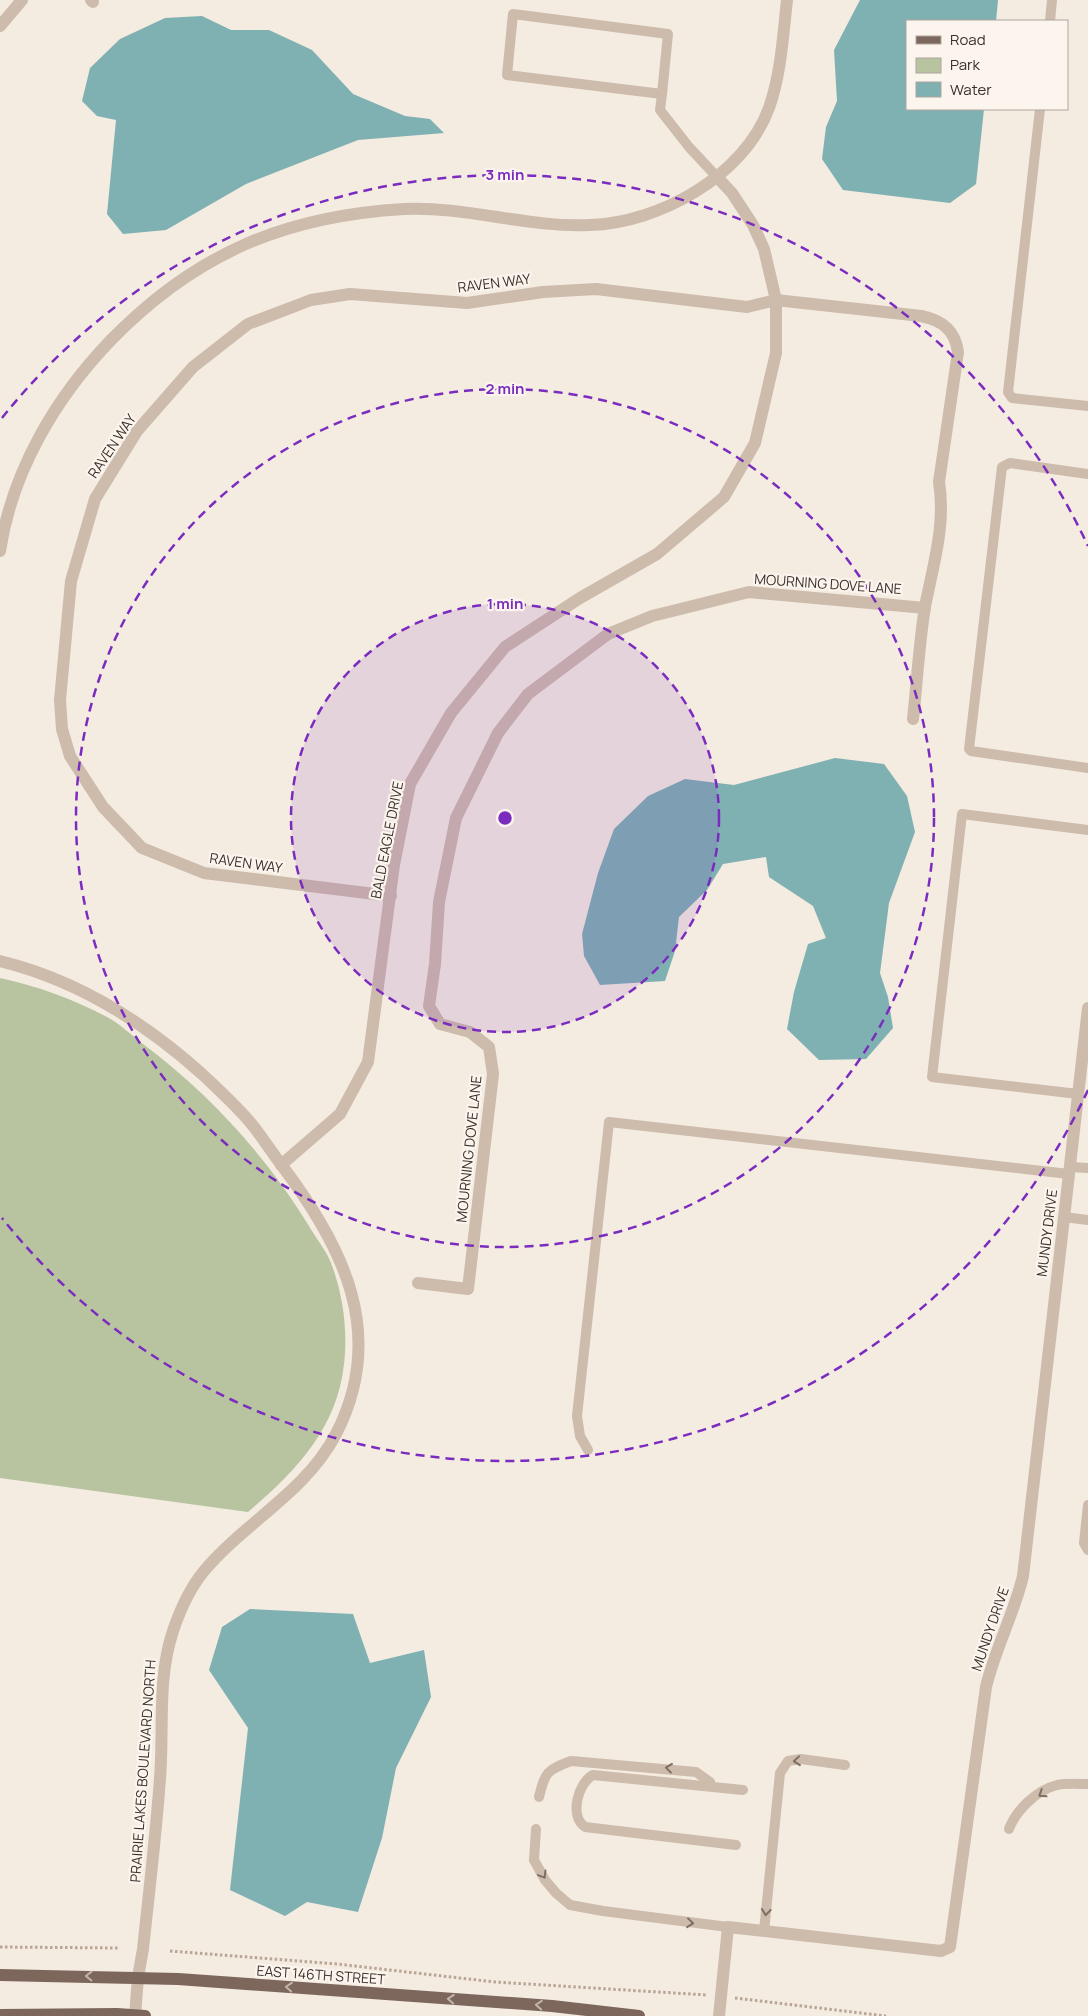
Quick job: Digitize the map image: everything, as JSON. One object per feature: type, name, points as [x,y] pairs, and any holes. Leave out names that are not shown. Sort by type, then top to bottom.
[{"type":"main road","name":"EAST 146TH STREET","points":[[0,1975],[138,1977],[552,2006],[639,2016]]},
{"type":"main road","points":[[0,2015],[138,2016]]},
{"type":"street","points":[[0,26],[22,0]]},
{"type":"street","points":[[1,542],[15,489],[36,444],[74,382],[96,356],[142,310],[195,271],[270,233],[302,223],[337,216],[407,209],[589,225],[624,221],[651,214],[678,203],[717,177],[735,160],[768,111],[777,83],[788,0]]},
{"type":"street","name":"BALD EAGLE DRIVE","points":[[281,1165],[340,1114],[368,1062],[391,896],[410,784],[451,713],[505,646],[580,598],[657,554],[724,497],[754,443],[776,353],[776,300],[764,249],[752,225],[732,194],[717,177]]},
{"type":"street","name":"RAVEN WAY","points":[[391,896],[204,873],[142,848],[103,807],[70,756],[62,729],[60,700],[71,581],[95,499],[137,431],[193,367],[248,324],[311,300],[350,294],[467,303],[543,292],[596,289],[747,308],[776,300]]},
{"type":"street","points":[[776,300],[934,319],[944,324],[956,340],[958,352],[939,482],[942,498],[939,544],[925,608],[913,719]]},
{"type":"street","name":"MOURNING DOVE LANE","points":[[418,1283],[468,1288],[493,1074],[488,1047],[470,1032],[440,1024],[429,1006],[435,964],[438,902],[456,818],[504,725],[528,694],[595,642],[608,634],[652,616],[749,592],[925,608]]},
{"type":"street","name":"PRAIRIE LAKES BOULEVARD NORTH","points":[[0,962],[29,968],[59,979],[122,1011],[152,1032],[231,1102],[253,1126],[329,1234],[348,1275],[356,1311],[358,1335],[355,1380],[335,1436],[317,1463],[286,1496],[202,1573],[186,1599],[172,1632],[163,1679],[160,1775],[143,1949],[138,1977],[138,2016]]},
{"type":"street","name":"MUNDY DRIVE","points":[[728,1927],[941,1951],[950,1947],[986,1686],[990,1668],[1015,1603],[1023,1576],[1088,1013]]},
{"type":"street","points":[[720,2016],[728,1927]]},
{"type":"lane","points":[[1050,20],[1052,0]]},
{"type":"lane","points":[[662,94],[507,75],[513,14],[668,34],[662,94],[660,110],[689,148],[717,177]]},
{"type":"lane","points":[[1040,110],[1008,392],[1012,398],[1088,406]]},
{"type":"lane","points":[[1088,474],[1010,463],[1002,467],[969,748],[971,752],[1088,768]]},
{"type":"lane","points":[[1078,1094],[932,1077],[962,814],[1088,830]]},
{"type":"lane","points":[[588,1450],[580,1436],[577,1416],[609,1122],[1070,1170],[1088,1168]]},
{"type":"lane","points":[[1064,1217],[1088,1220]]},
{"type":"lane","points":[[1088,1505],[1085,1546],[1088,1550]]},
{"type":"lane","points":[[764,1931],[780,1773],[788,1761],[802,1759],[845,1765]]},
{"type":"lane","points":[[539,1796],[544,1776],[556,1767],[571,1761],[696,1772],[710,1782],[710,1786]]},
{"type":"lane","points":[[736,1845],[585,1827],[580,1823],[577,1816],[580,1789],[584,1780],[593,1775],[743,1790]]},
{"type":"lane","points":[[1009,1829],[1020,1808],[1051,1787],[1066,1784],[1088,1784]]},
{"type":"lane","points":[[536,1829],[534,1860],[544,1880],[570,1905],[603,1912],[728,1927]]},
{"type":"path","points":[[0,1947],[118,1948]]},
{"type":"path","points":[[170,1951],[338,1964],[495,1982],[721,1997],[886,2016]]},
{"type":"green space","points":[[0,978],[55,994],[107,1017],[168,1063],[215,1106],[257,1153],[295,1204],[329,1259],[339,1287],[345,1326],[344,1364],[340,1387],[333,1409],[323,1429],[297,1465],[248,1512],[0,1478]]},
{"type":"water","points":[[860,0],[998,0],[996,20],[906,20],[906,110],[984,110],[976,184],[950,203],[843,190],[822,159],[826,127],[837,101],[834,50]]},
{"type":"water","points":[[202,16],[231,30],[269,30],[312,50],[353,94],[405,116],[430,119],[444,133],[358,140],[246,184],[166,230],[123,234],[107,214],[116,120],[97,116],[82,101],[90,68],[120,39],[165,18]]},
{"type":"water","points":[[835,758],[884,764],[907,796],[915,832],[889,903],[880,973],[888,997],[893,1028],[866,1059],[819,1060],[787,1029],[794,992],[808,944],[826,938],[813,906],[769,877],[766,857],[723,864],[707,890],[679,917],[675,951],[665,981],[600,985],[584,956],[582,934],[598,873],[614,829],[648,796],[685,779],[734,785]]},
{"type":"water","points":[[250,1609],[353,1614],[370,1663],[424,1650],[431,1697],[396,1768],[382,1838],[358,1912],[307,1902],[285,1916],[230,1890],[248,1728],[209,1670],[222,1627]]}]
